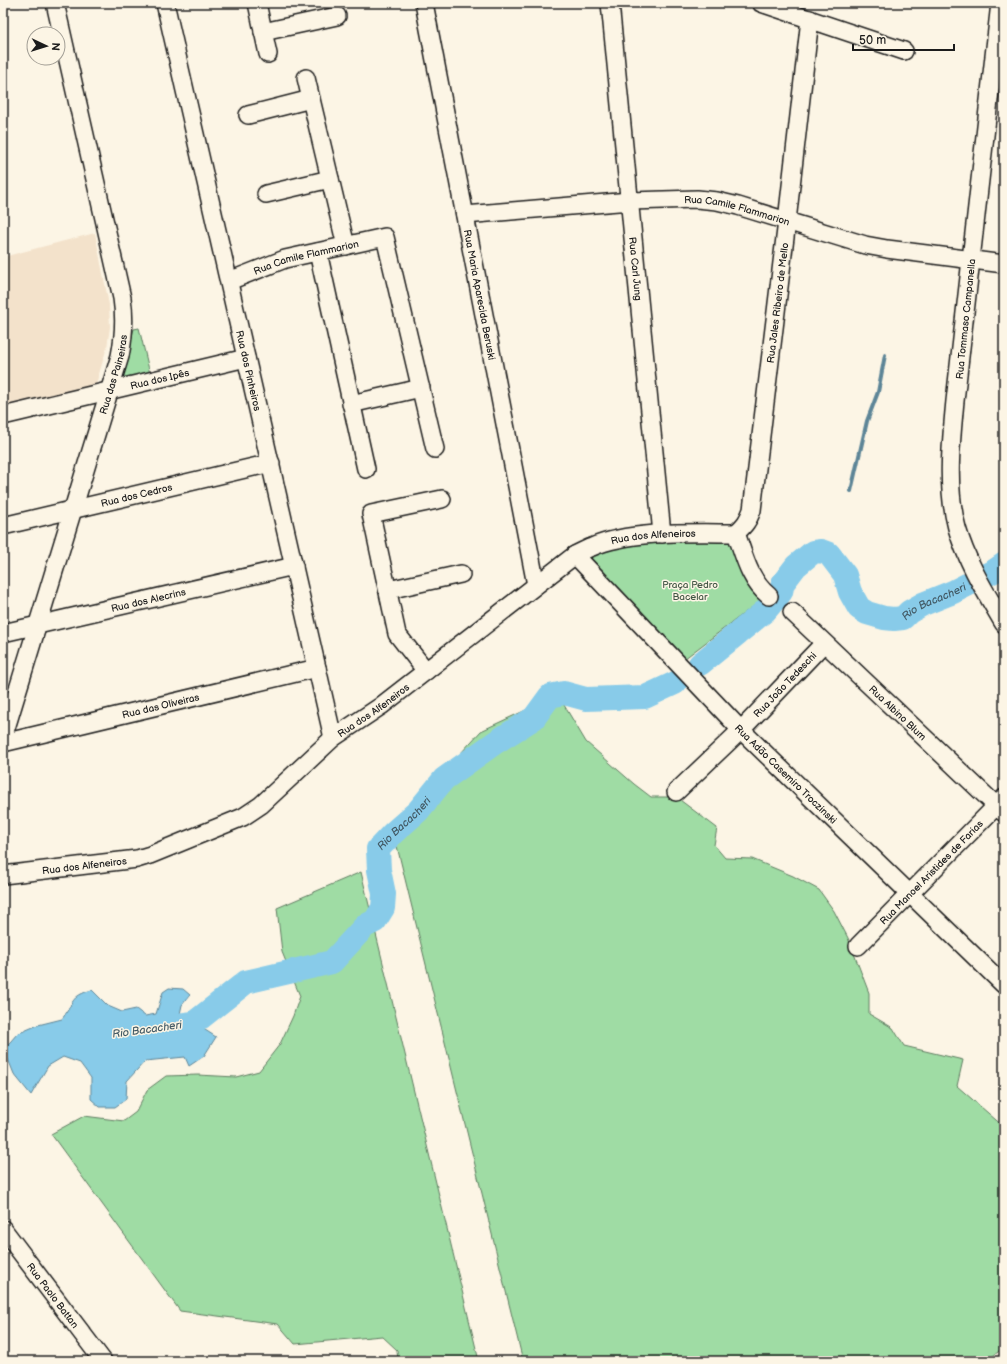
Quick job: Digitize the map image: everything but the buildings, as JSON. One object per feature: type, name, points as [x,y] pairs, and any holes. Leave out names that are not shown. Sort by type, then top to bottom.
[{"type":"street","name":"Rua das Paineiras","points":[[3,738],[110,391],[124,336],[125,316],[120,290],[55,3]]},
{"type":"street","name":"Rua dos Pinheiros","points":[[165,3],[333,738]]},
{"type":"street","points":[[257,3],[268,54]]},
{"type":"street","name":"Rua Maria Aparecida Beruski","points":[[424,3],[536,585]]},
{"type":"street","name":"Rua Carl Jung","points":[[610,3],[662,534]]},
{"type":"street","points":[[761,3],[904,51]]},
{"type":"street","name":"Rua Tommaso Campanella","points":[[1000,3],[998,80],[971,260],[955,401],[951,476],[952,505],[957,528],[974,571],[1004,624]]},
{"type":"street","points":[[264,32],[337,16]]},
{"type":"street","name":"Rua Jales Ribeiro de Mello","points":[[736,533],[745,526],[750,518],[752,510],[788,221],[810,19]]},
{"type":"street","points":[[306,78],[346,246]]},
{"type":"street","points":[[248,115],[311,99]]},
{"type":"street","points":[[266,194],[330,179]]},
{"type":"street","name":"Rua Camile Flammarion","points":[[465,215],[630,201],[697,199],[716,201],[738,206],[865,245],[1004,264]]},
{"type":"street","name":"Rua Camile Flammarion","points":[[229,281],[285,259],[385,237],[421,388]]},
{"type":"street","points":[[318,252],[366,469]]},
{"type":"street","name":"Rua dos Ipês","points":[[3,416],[246,358]]},
{"type":"street","points":[[351,404],[421,388],[435,449]]},
{"type":"street","name":"Rua dos Cedros","points":[[3,526],[270,463]]},
{"type":"street","points":[[426,671],[397,634],[371,514],[442,499]]},
{"type":"street","points":[[736,533],[753,579],[769,596]]},
{"type":"street","name":"Rua dos Alfeneiros","points":[[3,876],[137,859],[243,817],[261,805],[333,738],[381,706],[575,555],[592,546],[613,540],[662,534],[736,533]]},
{"type":"street","name":"Rua Adão Casemiro Troczinski","points":[[575,555],[741,730],[1004,985]]},
{"type":"street","name":"Rua dos Alecrins","points":[[3,633],[294,566]]},
{"type":"street","points":[[388,590],[461,574]]},
{"type":"street","name":"Rua Albino Blum","points":[[792,612],[1002,806]]},
{"type":"street","name":"Rua João Tedeschi","points":[[676,792],[741,730],[824,643]]},
{"type":"street","name":"Rua das Oliveiras","points":[[3,743],[317,668]]},
{"type":"street","name":"Rua Manoel Aristides de Farias","points":[[858,946],[1002,806]]},
{"type":"street","name":"Rua Paolo Battan","points":[[3,1229],[96,1359]]},
{"type":"shaded area","points":[[95,233],[109,305],[110,327],[107,347],[96,384],[3,406],[3,257]]},
{"type":"green space","points":[[139,328],[150,374],[120,381],[134,329]]},
{"type":"green space","name":"Praça Pedro Bacelar","points":[[734,537],[764,598],[684,659],[587,556],[615,545]]},
{"type":"green space","points":[[558,695],[586,742],[634,784],[651,797],[676,797],[717,828],[714,845],[725,858],[752,859],[793,876],[819,890],[834,911],[848,938],[869,993],[869,1014],[893,1028],[904,1046],[963,1060],[957,1086],[1004,1127],[1004,1347],[987,1361],[523,1361],[395,838],[419,799],[481,731]]},
{"type":"green space","points":[[361,872],[479,1361],[398,1361],[397,1350],[382,1336],[295,1344],[278,1324],[180,1311],[51,1134],[84,1116],[124,1121],[136,1112],[147,1090],[166,1076],[198,1075],[236,1077],[259,1071],[280,1044],[293,1016],[300,996],[282,952],[277,908]]},
{"type":"water","points":[[169,988],[183,989],[190,995],[182,1005],[180,1014],[216,1037],[204,1056],[189,1066],[185,1057],[145,1061],[127,1081],[126,1099],[115,1107],[100,1107],[91,1099],[91,1078],[80,1063],[63,1057],[48,1066],[31,1095],[14,1074],[4,1049],[17,1034],[38,1025],[62,1019],[73,1001],[85,992],[92,990],[108,1006],[122,1012],[136,1009],[145,1016],[156,1014],[163,992]]},
{"type":"waterway","points":[[851,491],[867,421],[878,392],[885,355]]},
{"type":"waterway","name":"Rio Bacacheri","points":[[829,554],[831,547]]},
{"type":"waterway","name":"Rio Bacacheri","points":[[700,664],[765,611],[781,592],[783,583],[796,566],[813,552],[821,551],[829,554],[845,575],[850,592],[859,608],[867,613],[894,619],[903,618],[909,612],[923,604],[953,592],[994,571],[1004,564]]},
{"type":"waterway","name":"Rio Bacacheri","points":[[161,1027],[194,1023],[246,982],[332,962],[365,926],[375,921],[383,908],[384,894],[379,870],[378,849],[393,833],[418,811],[444,779],[496,742],[534,718],[550,696],[564,693],[586,699],[645,697],[675,683]]}]
